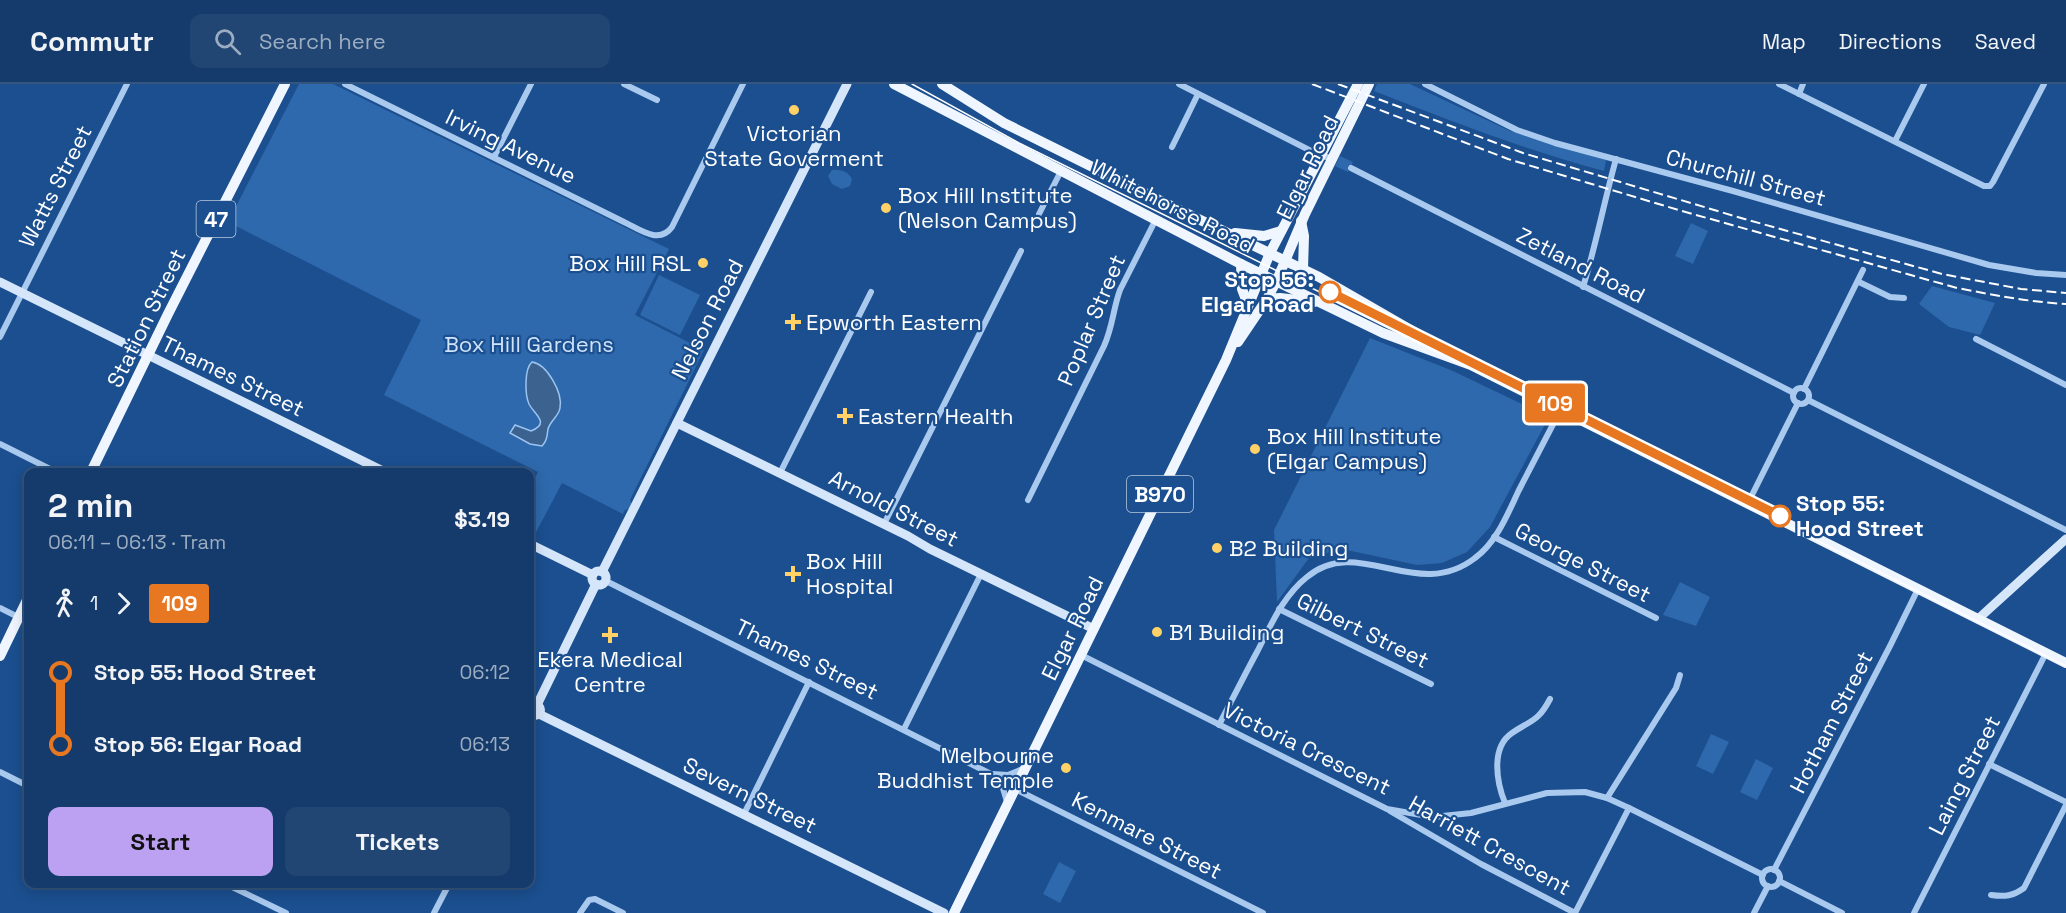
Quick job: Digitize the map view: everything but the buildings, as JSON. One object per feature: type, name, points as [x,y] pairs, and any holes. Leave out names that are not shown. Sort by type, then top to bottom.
[{"type":"main road","name":"Station Street","points":[[93,468],[285,84]]},
{"type":"main road","name":"Whitehorse Road","points":[[894,84],[1241,264],[1323,304],[1383,333],[1471,365]]},
{"type":"main road","name":"Whitehorse Road","points":[[942,84],[1004,123],[1165,203],[1285,259],[1358,297],[1471,365],[2066,663]]},
{"type":"main road","name":"Elgar Road","points":[[1226,360],[1277,280],[1358,84]]},
{"type":"main road","name":"Elgar Road","points":[[954,913],[1226,360],[1281,231],[1369,84]]},
{"type":"main road","points":[[1301,221],[1304,236],[1303,268]]},
{"type":"main road","points":[[1229,233],[1264,236],[1281,231]]},
{"type":"main road","points":[[1241,264],[1242,289],[1248,305]]},
{"type":"main road","points":[[1267,299],[1280,298],[1323,304]]},
{"type":"main road","points":[[0,656],[24,620]]},
{"type":"street","name":"Watts Street","points":[[0,337],[127,84]]},
{"type":"street","name":"Irving Avenue","points":[[345,84],[634,227],[662,236],[672,227],[742,84]]},
{"type":"street","points":[[494,157],[531,84]]},
{"type":"street","points":[[624,84],[657,100]]},
{"type":"street","name":"Nelson Road","points":[[534,710],[847,84]]},
{"type":"street","points":[[1179,84],[1326,157]]},
{"type":"street","name":"Churchill Street","points":[[1425,84],[1517,130],[1555,142],[1989,265],[2036,273],[2066,275]]},
{"type":"street","points":[[1779,84],[1984,186],[1990,186],[1994,182],[2043,84]]},
{"type":"street","points":[[1798,94],[1803,84]]},
{"type":"street","points":[[1895,141],[1924,84]]},
{"type":"street","points":[[1172,147],[1198,94]]},
{"type":"street","points":[[1583,286],[1594,254],[1603,203],[1616,159]]},
{"type":"street","name":"Zetland Road","points":[[1351,168],[1794,393]]},
{"type":"street","points":[[1039,214],[1061,171]]},
{"type":"street","name":"Poplar Street","points":[[1028,500],[1111,331],[1120,290],[1156,219]]},
{"type":"street","points":[[884,524],[1020,251]]},
{"type":"street","points":[[1804,389],[1863,270]]},
{"type":"street","name":"Thames Street","points":[[0,282],[377,468]]},
{"type":"street","points":[[1858,282],[1890,297],[1904,298]]},
{"type":"street","points":[[780,473],[871,292]]},
{"type":"street","points":[[1976,339],[2066,385]]},
{"type":"street","points":[[1797,389],[1804,389],[1808,393],[1808,400],[1805,404],[1798,404],[1794,393],[1797,389]]},
{"type":"street","points":[[1808,400],[2066,530]]},
{"type":"street","points":[[1748,503],[1798,404]]},
{"type":"street","points":[[1219,725],[1279,609],[1306,577],[1327,565],[1349,561],[1417,575],[1431,575],[1460,567],[1474,559],[1494,537],[1561,409]]},
{"type":"street","name":"Arnold Street","points":[[677,423],[1094,629]]},
{"type":"street","points":[[0,444],[48,468]]},
{"type":"street","name":"George Street","points":[[1494,537],[1656,618]]},
{"type":"street","points":[[1978,619],[2066,539]]},
{"type":"street","name":"Thames Street","points":[[534,546],[991,774]]},
{"type":"street","points":[[904,729],[981,574]]},
{"type":"street","name":"Hotham Street","points":[[1774,870],[1918,589]]},
{"type":"street","points":[[0,608],[24,620]]},
{"type":"street","name":"Gilbert Street","points":[[1279,609],[1431,684]]},
{"type":"street","name":"Laing Street","points":[[1914,913],[2046,653]]},
{"type":"street","name":"Victoria Crescent","points":[[1081,655],[1387,809],[1433,817],[1471,813],[1547,793],[1585,792],[1607,798],[1629,808],[1763,875]]},
{"type":"street","points":[[1607,798],[1676,688],[1680,675]]},
{"type":"street","points":[[744,814],[809,682]]},
{"type":"street","points":[[1505,803],[1499,785],[1500,751],[1508,736],[1537,719],[1550,699]]},
{"type":"street","name":"Severn Street","points":[[534,712],[944,913]]},
{"type":"street","points":[[1989,764],[2066,804],[2024,888],[2006,897],[1991,896]]},
{"type":"street","points":[[991,774],[1008,775],[1026,767]]},
{"type":"street","points":[[0,772],[24,784]]},
{"type":"street","points":[[991,774],[1002,785],[1008,804]]},
{"type":"street","name":"Kenmare Street","points":[[1015,789],[1263,913]]},
{"type":"street","points":[[1575,913],[1629,808]]},
{"type":"street","name":"Harriett Crescent","points":[[1387,809],[1481,864],[1575,913]]},
{"type":"street","points":[[1767,870],[1774,870],[1779,875],[1779,882],[1774,886],[1768,886],[1762,882],[1763,875],[1767,870]]},
{"type":"street","points":[[1779,882],[1842,913]]},
{"type":"street","points":[[1754,913],[1768,886]]},
{"type":"street","points":[[234,888],[286,913]]},
{"type":"street","points":[[434,913],[447,888]]},
{"type":"street","points":[[580,913],[589,900],[595,899],[623,913]]},
{"type":"green space","name":"Box Hill Gardens","points":[[299,84],[333,84],[669,249],[635,315],[704,350],[630,500],[632,504],[629,509],[623,514],[562,483],[534,536],[534,480],[538,472],[534,468],[384,395],[421,320],[228,222]]},
{"type":"green space","points":[[1377,84],[1410,84],[1510,131],[1606,160],[1604,171],[1517,144],[1431,113],[1374,91]]},
{"type":"green space","points":[[1340,156],[1353,162],[1348,172],[1335,166]]},
{"type":"green space","points":[[832,170],[848,174],[852,179],[850,186],[842,189],[832,184],[828,176]]},
{"type":"green space","points":[[1691,223],[1708,231],[1693,264],[1675,256]]},
{"type":"green space","points":[[659,275],[700,295],[680,335],[640,315]]},
{"type":"green space","points":[[1932,286],[1995,303],[1980,335],[1949,327],[1919,304]]},
{"type":"green space","points":[[1370,338],[1453,371],[1549,417],[1490,527],[1467,552],[1442,563],[1417,565],[1342,549],[1309,558],[1277,602],[1274,530]]},
{"type":"green space","points":[[1680,582],[1710,597],[1696,626],[1663,615]]},
{"type":"green space","points":[[1711,734],[1729,742],[1713,774],[1696,766]]},
{"type":"green space","points":[[1756,759],[1773,768],[1757,800],[1740,792]]},
{"type":"green space","points":[[1059,862],[1076,871],[1060,903],[1043,894]]},
{"type":"shaded area","points":[[532,362],[543,368],[553,380],[560,402],[559,411],[549,426],[542,446],[530,444],[510,433],[515,425],[531,431],[540,425],[539,418],[529,404],[527,395],[526,376]]},
{"type":"tram line","points":[[912,84],[1019,143],[1560,411],[2066,666]]},
{"type":"tram line","name":"109","points":[[1330,292],[1780,516]]},
{"type":"railway","points":[[1312,84],[1508,159],[1682,211],[1957,288],[2025,300],[2066,304]]},
{"type":"railway","points":[[1338,84],[1523,153],[1741,218],[1942,274],[2021,289],[2066,293]]},
{"type":"place","name":"Victorian State Goverment","points":[[794,110]]},
{"type":"place","name":"Box Hill Institute (Nelson Campus)","points":[[886,208]]},
{"type":"place","name":"Box Hill RSL","points":[[703,263]]},
{"type":"place","name":"Stop 56: Elgar Road","points":[[1330,292]]},
{"type":"place","name":"Epworth Eastern","points":[[793,322]]},
{"type":"place","name":"Eastern Health","points":[[845,416]]},
{"type":"place","name":"Box Hill Institute (Elgar Campus)","points":[[1255,449]]},
{"type":"place","name":"Stop 55: Hood Street","points":[[1780,516]]},
{"type":"place","name":"B2 Building","points":[[1217,548]]},
{"type":"place","name":"Box Hill Hospital","points":[[793,574]]},
{"type":"place","name":"B1 Building","points":[[1157,632]]},
{"type":"place","name":"Ekera Medical Centre","points":[[610,635]]},
{"type":"place","name":"Melbourne Buddhist Temple","points":[[1066,768]]}]
